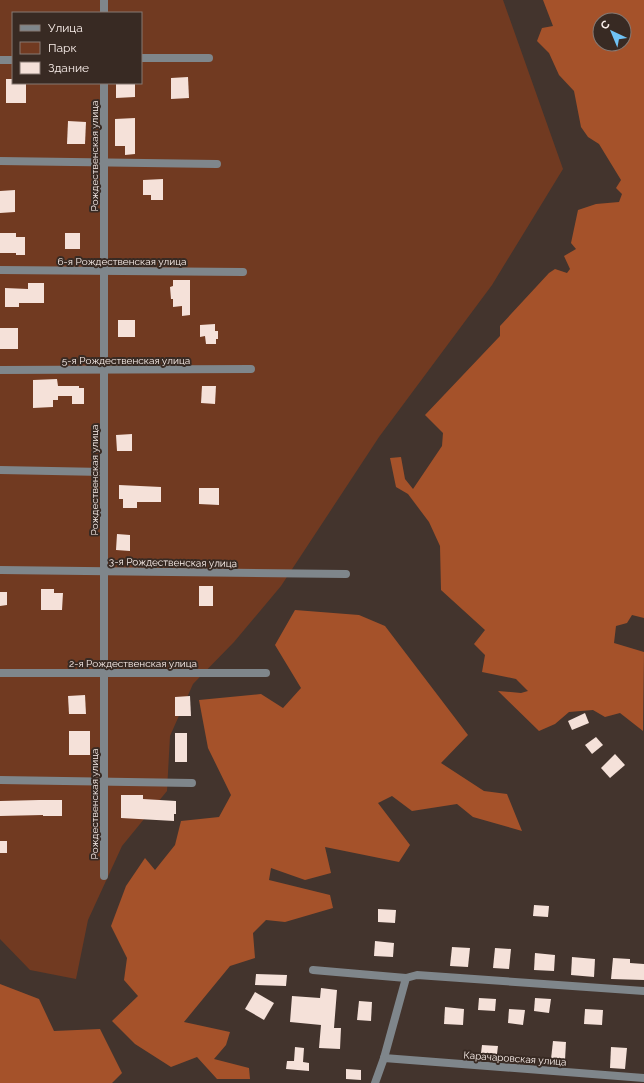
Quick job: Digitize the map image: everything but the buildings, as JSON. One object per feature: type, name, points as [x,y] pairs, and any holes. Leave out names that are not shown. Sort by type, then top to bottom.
[{"type":"street","points":[[104,0],[104,12]]},
{"type":"street","points":[[142,58],[209,58]]},
{"type":"street","points":[[0,60],[12,60]]},
{"type":"street","name":"Рождественская улица","points":[[104,84],[104,876]]},
{"type":"street","points":[[0,161],[217,164]]},
{"type":"street","name":"6-я Рождественская улица","points":[[0,270],[243,272]]},
{"type":"street","name":"5-я Рождественская улица","points":[[0,370],[252,369]]},
{"type":"street","points":[[0,470],[104,472]]},
{"type":"street","name":"3-я Рождественская улица","points":[[0,570],[346,574]]},
{"type":"street","name":"2-я Рождественская улица","points":[[0,673],[266,673]]},
{"type":"street","points":[[0,780],[192,783]]},
{"type":"street","points":[[313,970],[406,978],[417,975],[644,991]]},
{"type":"street","points":[[375,1083],[384,1058],[406,978]]},
{"type":"street","name":"Карачаровская улица","points":[[384,1058],[644,1078]]},
{"type":"green space","points":[[0,0],[503,0],[563,169],[492,285],[379,437],[281,586],[234,642],[193,684],[170,736],[167,791],[122,846],[88,920],[76,979],[30,970],[0,939]]},
{"type":"shaded area","points":[[543,0],[644,0],[644,618],[632,615],[627,623],[616,626],[614,643],[644,652],[643,731],[620,713],[605,717],[593,710],[569,712],[555,724],[539,731],[498,691],[521,693],[528,691],[516,679],[482,672],[485,655],[474,644],[485,630],[441,590],[440,546],[429,522],[408,494],[396,487],[390,458],[401,457],[405,479],[413,489],[442,446],[443,433],[425,415],[500,336],[500,326],[549,273],[555,269],[567,273],[570,269],[564,256],[576,249],[571,243],[578,210],[596,204],[619,202],[622,194],[616,188],[621,180],[599,144],[588,137],[581,127],[574,91],[559,75],[549,53],[537,41],[542,28],[553,26]]},
{"type":"shaded area","points":[[295,610],[359,615],[385,626],[468,735],[441,763],[484,791],[507,794],[522,831],[473,817],[457,804],[412,811],[392,796],[378,803],[410,845],[399,862],[325,847],[331,873],[305,880],[271,868],[269,880],[330,895],[333,908],[285,922],[266,920],[253,933],[255,958],[230,966],[184,1022],[230,1032],[226,1045],[214,1059],[249,1068],[250,1079],[217,1079],[197,1057],[171,1067],[135,1044],[112,1021],[138,996],[124,980],[127,958],[111,926],[126,886],[145,858],[155,870],[175,845],[181,821],[219,817],[231,795],[208,748],[199,700],[261,694],[283,708],[301,688],[275,645]]},
{"type":"shaded area","points":[[0,984],[39,999],[54,1031],[100,1029],[122,1073],[112,1083],[0,1083]]}]
